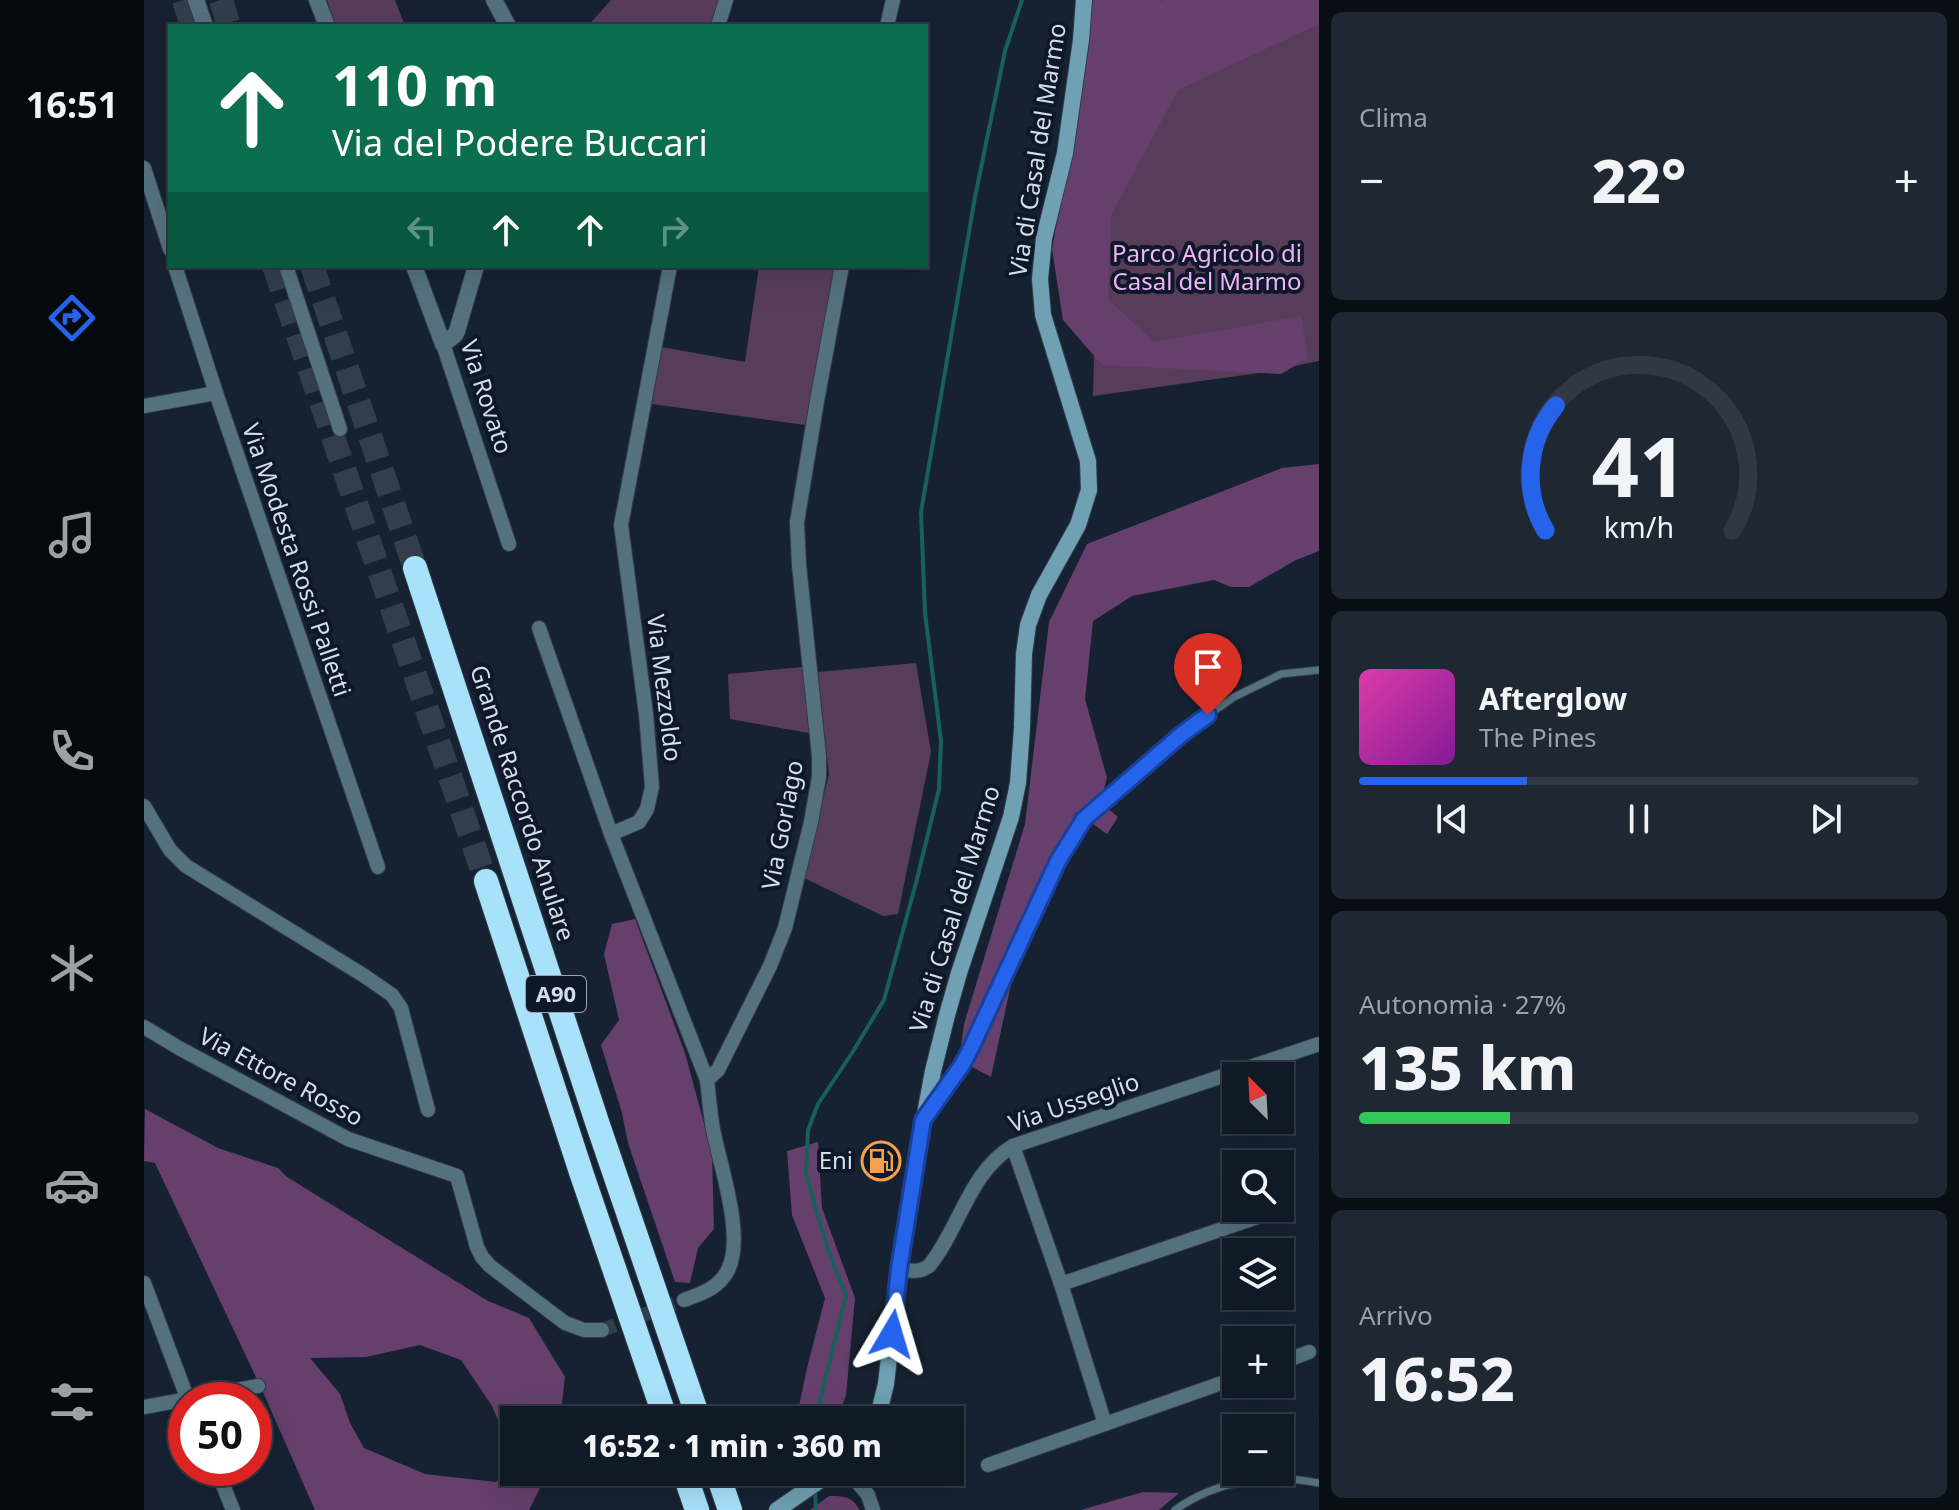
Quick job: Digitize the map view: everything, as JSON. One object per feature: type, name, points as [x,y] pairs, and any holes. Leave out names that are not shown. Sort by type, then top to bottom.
[{"type":"highway","name":"Grande Raccordo Anulare","points":[[415,568],[597,1122],[694,1406]]},
{"type":"highway","name":"A90","points":[[486,881],[661,1406]]},
{"type":"highway","points":[[689,1486],[697,1510]]},
{"type":"highway","points":[[722,1486],[730,1510]]},
{"type":"main road","name":"Via di Casal del Marmo","points":[[880,1406],[923,1120],[947,1015],[1011,817],[1020,771],[1024,654],[1028,625],[1039,595],[1078,525],[1089,490],[1088,461],[1043,315],[1040,279],[1044,238],[1065,153],[1084,0]]},
{"type":"main road","points":[[777,1510],[812,1486]]},
{"type":"street","points":[[196,0],[204,24]]},
{"type":"street","points":[[317,0],[326,24]]},
{"type":"street","points":[[494,0],[507,24]]},
{"type":"street","points":[[719,24],[726,0]]},
{"type":"street","points":[[887,24],[893,0]]},
{"type":"street","points":[[144,168],[168,243]]},
{"type":"street","name":"Via Modesta Rossi Palletti","points":[[176,268],[378,867]]},
{"type":"street","points":[[287,268],[340,429]]},
{"type":"street","name":"Via Rovato","points":[[415,268],[509,544]]},
{"type":"street","points":[[443,344],[457,331],[475,268]]},
{"type":"street","name":"Via Mezzoldo","points":[[611,834],[639,822],[647,809],[652,787],[646,714],[621,525],[670,268]]},
{"type":"street","name":"Via Gorlago","points":[[707,1080],[718,1070],[770,966],[785,928],[819,777],[797,522],[842,268]]},
{"type":"street","points":[[144,406],[216,393]]},
{"type":"street","points":[[539,628],[611,834],[707,1080],[712,1126],[735,1240],[731,1263],[720,1282],[684,1300]]},
{"type":"street","points":[[144,806],[155,828],[180,862],[392,995],[401,1008],[428,1110]]},
{"type":"street","name":"Via Ettore Rosso","points":[[144,1027],[348,1139],[457,1176],[477,1247],[490,1266],[565,1323],[584,1330],[602,1330]]},
{"type":"street","name":"Via Usseglio","points":[[899,1269],[915,1272],[929,1266],[982,1175],[993,1161],[1013,1146],[1319,1044]]},
{"type":"street","points":[[1013,1146],[1105,1424]]},
{"type":"street","points":[[1061,1284],[1243,1222]]},
{"type":"street","points":[[144,1283],[181,1382]]},
{"type":"street","points":[[1294,1358],[1309,1352]]},
{"type":"street","points":[[988,1465],[1222,1383]]},
{"type":"street","points":[[144,1407],[168,1403]]},
{"type":"street","points":[[223,1486],[233,1510]]},
{"type":"street","points":[[861,1486],[868,1495],[873,1510]]},
{"type":"lane","points":[[923,1120],[962,1065],[1058,861],[1084,819],[1182,734],[1234,697],[1281,674],[1319,670]]},
{"type":"lane","points":[[1175,1510],[1206,1492],[1232,1483],[1259,1479],[1319,1483]]},
{"type":"green space","points":[[327,0],[395,0],[404,24],[335,24]]},
{"type":"green space","points":[[611,0],[719,0],[713,24],[590,24]]},
{"type":"green space","name":"Parco Agricolo di Casal del Marmo","points":[[1100,0],[1319,0],[1319,361],[1259,373],[1093,396],[1103,16]]},
{"type":"green space","points":[[759,268],[836,268],[805,425],[652,404],[662,347],[745,362]]},
{"type":"green space","points":[[916,663],[931,752],[898,914],[883,916],[802,877],[829,775],[818,672]]},
{"type":"green space","points":[[803,667],[809,733],[730,719],[728,674]]},
{"type":"shaded area","points":[[1090,0],[1319,0],[1319,24],[1178,90],[1111,215],[1108,299],[1154,342],[1301,316],[1308,358],[1281,374],[1102,365],[1063,320],[1052,249],[1090,35]]},
{"type":"shaded area","points":[[1319,464],[1319,551],[1296,560],[1249,587],[1231,587],[1214,580],[1132,596],[1093,621],[1085,699],[1107,778],[1100,802],[1118,817],[1107,834],[1076,812],[1032,909],[1013,975],[991,1077],[959,1060],[964,1024],[1025,824],[1049,622],[1087,544],[1282,468]]},
{"type":"shaded area","points":[[635,919],[685,1053],[712,1153],[714,1229],[698,1248],[690,1283],[675,1282],[628,1143],[601,1045],[619,1020],[604,954],[612,924]]},
{"type":"shaded area","points":[[145,1109],[218,1148],[278,1168],[287,1177],[488,1301],[529,1318],[565,1377],[562,1406],[500,1406],[500,1425],[492,1406],[461,1360],[420,1345],[366,1357],[310,1358],[340,1394],[350,1423],[364,1448],[425,1474],[496,1482],[500,1478],[500,1486],[541,1486],[529,1510],[315,1510],[272,1413],[272,1382],[258,1382],[155,1163],[144,1161]]},
{"type":"shaded area","points":[[818,1142],[822,1208],[855,1298],[846,1395],[842,1406],[799,1406],[825,1298],[792,1215],[787,1151]]},
{"type":"shaded area","points":[[1143,1492],[1179,1493],[1159,1510],[1081,1510]]},
{"type":"shaded area","points":[[829,1496],[847,1498],[859,1510],[810,1510]]},
{"type":"waterway","points":[[818,1406],[846,1296],[827,1247],[806,1174],[808,1130],[818,1104],[884,1000],[939,789],[941,741],[925,613],[921,512],[975,197],[1005,51],[1022,0]]},
{"type":"waterway","points":[[815,1490],[816,1510]]},
{"type":"tunnel","points":[[184,0],[191,24]]},
{"type":"tunnel","points":[[221,0],[228,24]]},
{"type":"tunnel","points":[[275,268],[486,881]]},
{"type":"tunnel","points":[[313,268],[415,568]]},
{"type":"tunnel","points":[[602,1330],[684,1300]]},
{"type":"place","name":"Eni","points":[[881,1161]]},
{"type":"route","points":[[892,1334],[923,1120],[962,1065],[1058,861],[1084,819],[1208,715]]}]
